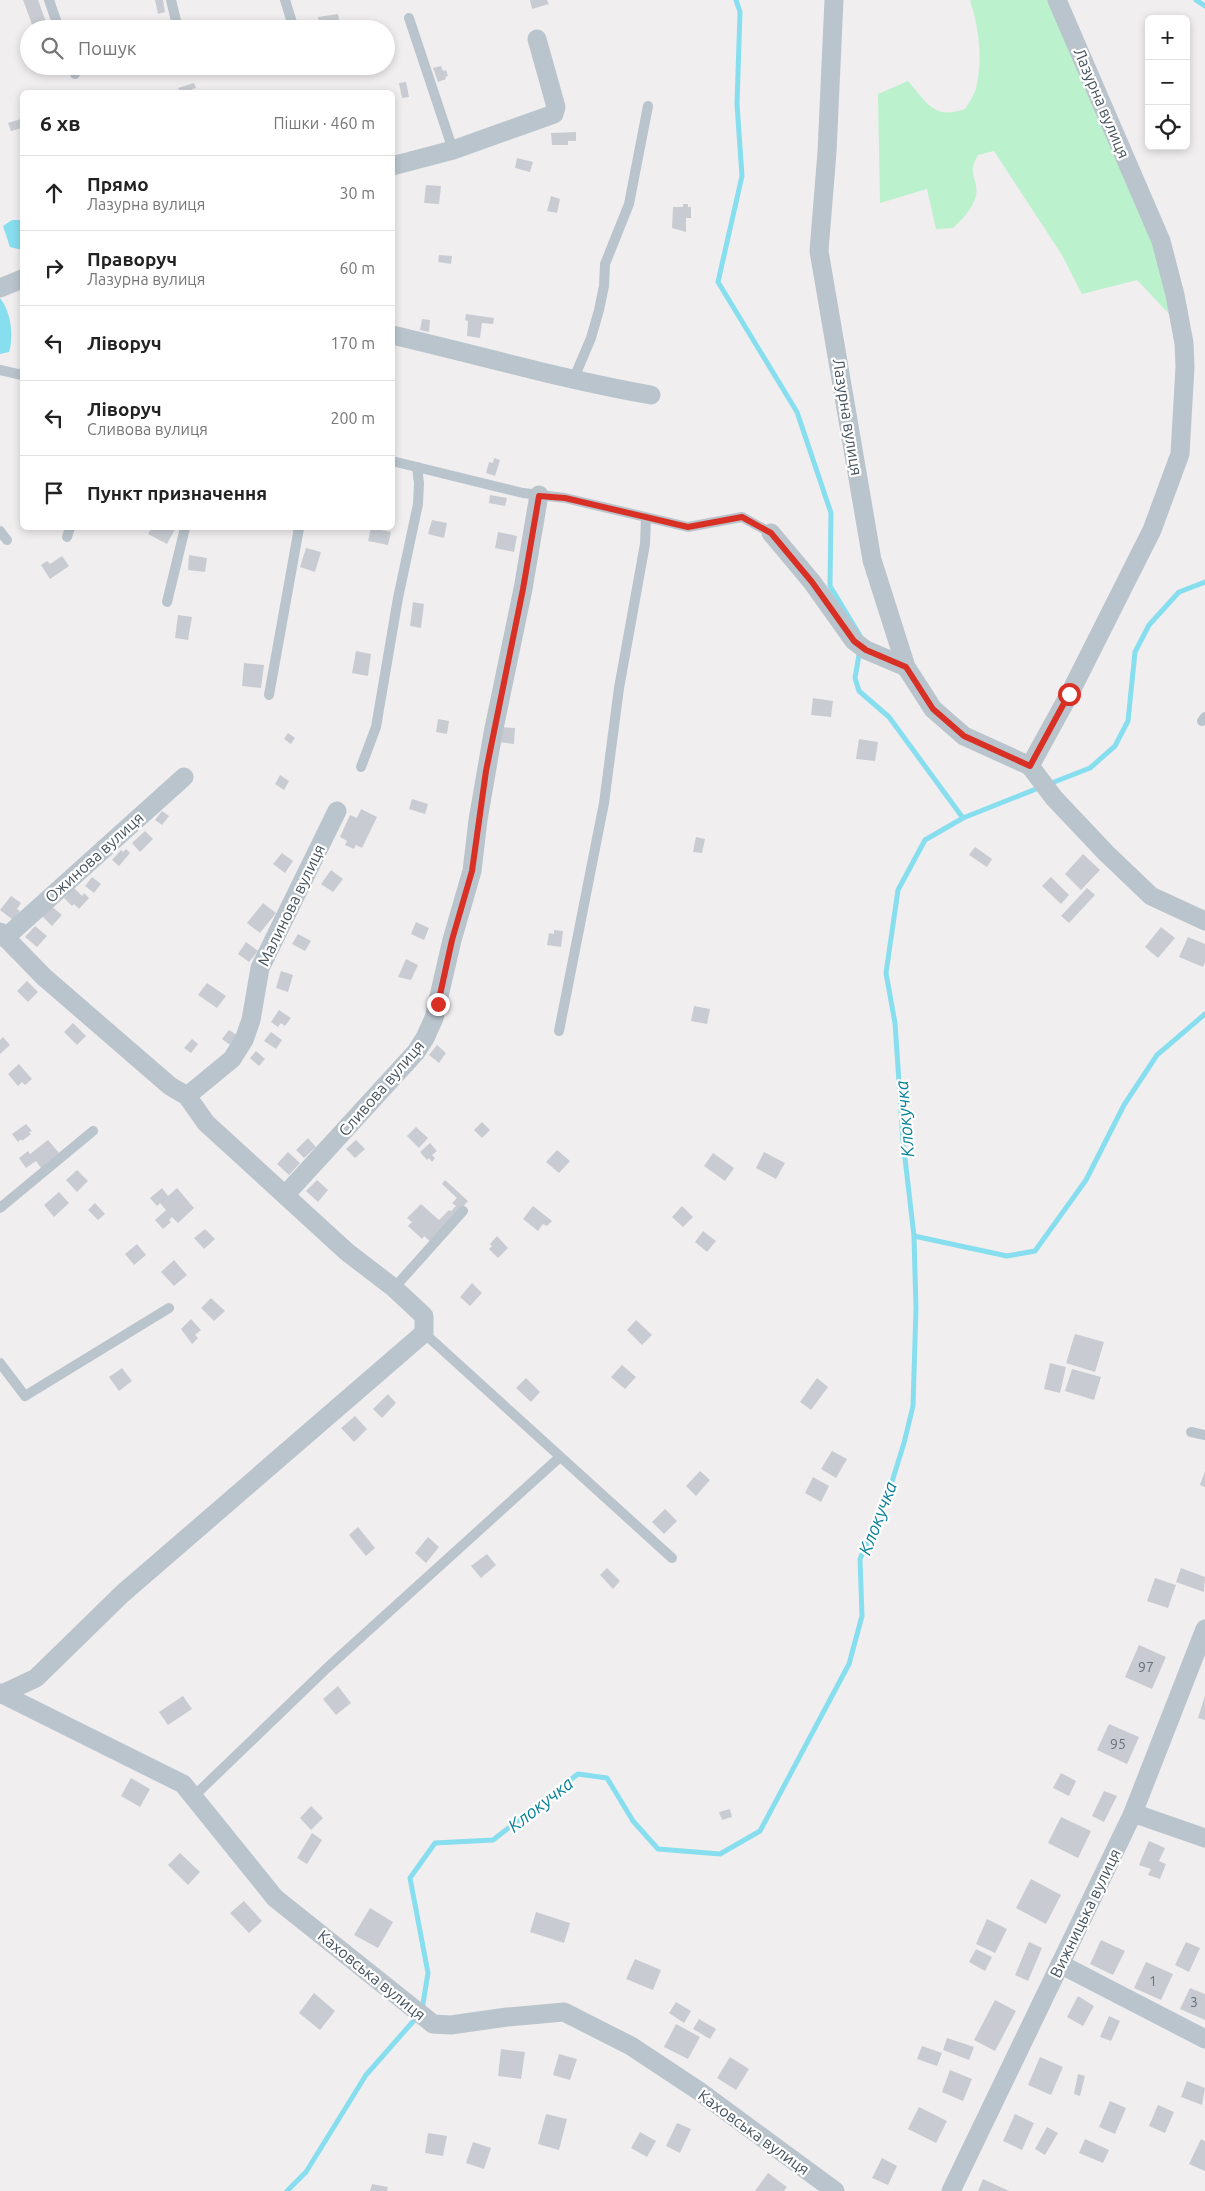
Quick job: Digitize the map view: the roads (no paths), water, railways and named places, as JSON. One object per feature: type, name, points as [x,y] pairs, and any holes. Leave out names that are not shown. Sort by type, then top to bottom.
[{"type":"street","name":"Лазурна вулиця","points":[[834,0],[820,251],[872,560],[906,667],[933,709],[964,736],[1035,773],[1069,694],[1152,530],[1180,454],[1185,367],[1184,343],[1161,241],[1058,0]]},
{"type":"street","points":[[395,165],[453,150],[554,114],[556,106],[537,39]]},
{"type":"street","points":[[0,288],[20,280]]},
{"type":"street","points":[[395,336],[598,385],[651,394]]},
{"type":"street","name":"Сливова вулиця","points":[[286,1194],[416,1052],[429,1032],[452,940],[472,871],[490,752],[523,589],[539,496]]},
{"type":"street","points":[[771,533],[812,582],[860,645],[906,667]]},
{"type":"street","points":[[1035,773],[1054,798],[1106,853],[1152,896],[1205,921]]},
{"type":"street","name":"Ожинова вулиця","points":[[2,935],[184,777]]},
{"type":"street","name":"Малинова вулиця","points":[[186,1096],[232,1059],[244,1040],[251,1020],[260,968],[337,811]]},
{"type":"street","points":[[1,1693],[36,1678],[122,1594],[424,1333],[424,1316],[394,1288],[347,1252],[286,1194],[206,1123],[186,1096],[170,1086],[44,977],[2,935]]},
{"type":"street","name":"Вижницька вулиця","points":[[951,2191],[1133,1813],[1205,1629]]},
{"type":"street","name":"Каховська вулиця","points":[[1,1693],[183,1784],[276,1898],[433,2024],[451,2025],[507,2017],[564,2012],[631,2046],[699,2091],[835,2191]]},
{"type":"street","points":[[1133,1813],[1205,1838]]},
{"type":"street","points":[[1060,1964],[1205,2039]]},
{"type":"lane","points":[[50,0],[56,20]]},
{"type":"lane","points":[[171,0],[176,20]]},
{"type":"lane","points":[[285,0],[291,20]]},
{"type":"lane","points":[[409,18],[453,150]]},
{"type":"lane","points":[[574,378],[586,353],[599,310],[604,286],[605,264],[629,204],[648,106]]},
{"type":"lane","points":[[0,370],[20,375]]},
{"type":"lane","points":[[395,463],[539,496],[565,498],[688,527],[742,517],[771,533]]},
{"type":"lane","points":[[361,767],[376,727],[397,607],[418,504],[419,483],[417,468]]},
{"type":"lane","points":[[559,1031],[604,803],[620,679],[645,544],[646,518]]},
{"type":"lane","points":[[167,602],[185,530]]},
{"type":"lane","points":[[270,695],[299,530]]},
{"type":"lane","points":[[0,531],[7,540]]},
{"type":"lane","points":[[0,1208],[93,1131]]},
{"type":"lane","points":[[394,1288],[463,1211]]},
{"type":"lane","points":[[0,1363],[25,1396],[169,1308]]},
{"type":"lane","points":[[424,1333],[672,1558]]},
{"type":"lane","points":[[1191,1432],[1205,1435]]},
{"type":"lane","points":[[193,1797],[327,1668],[560,1457]]},
{"type":"water","points":[[12,220],[20,220],[20,250],[10,247],[3,226]]},
{"type":"water","points":[[0,298],[9,317],[11,339],[9,352],[0,354]]},
{"type":"waterway","points":[[736,0],[740,12],[737,104],[742,176],[718,282],[797,412],[831,513],[830,586],[862,639]]},
{"type":"waterway","name":"Клокучка","points":[[1196,0],[1205,6]]},
{"type":"waterway","name":"Клокучка","points":[[1049,784],[1090,768],[1115,746],[1128,721],[1135,652],[1149,625],[1179,592],[1205,582]]},
{"type":"waterway","points":[[860,649],[855,678],[859,691],[889,717],[963,818]]},
{"type":"waterway","name":"Клокучка","points":[[422,2010],[428,1973],[410,1878],[435,1843],[493,1840],[578,1774],[607,1778],[633,1821],[658,1849],[720,1854],[760,1831],[849,1664],[862,1616],[860,1559],[886,1501],[913,1406],[916,1308],[914,1236],[903,1141],[895,1023],[886,973],[898,890],[925,840],[963,818],[1041,787]]},
{"type":"waterway","points":[[914,1236],[1007,1256],[1035,1251],[1086,1180],[1124,1105],[1157,1055],[1205,1014]]},
{"type":"waterway","name":"Клокучка","points":[[287,2191],[306,2172],[366,2075],[417,2017]]}]
